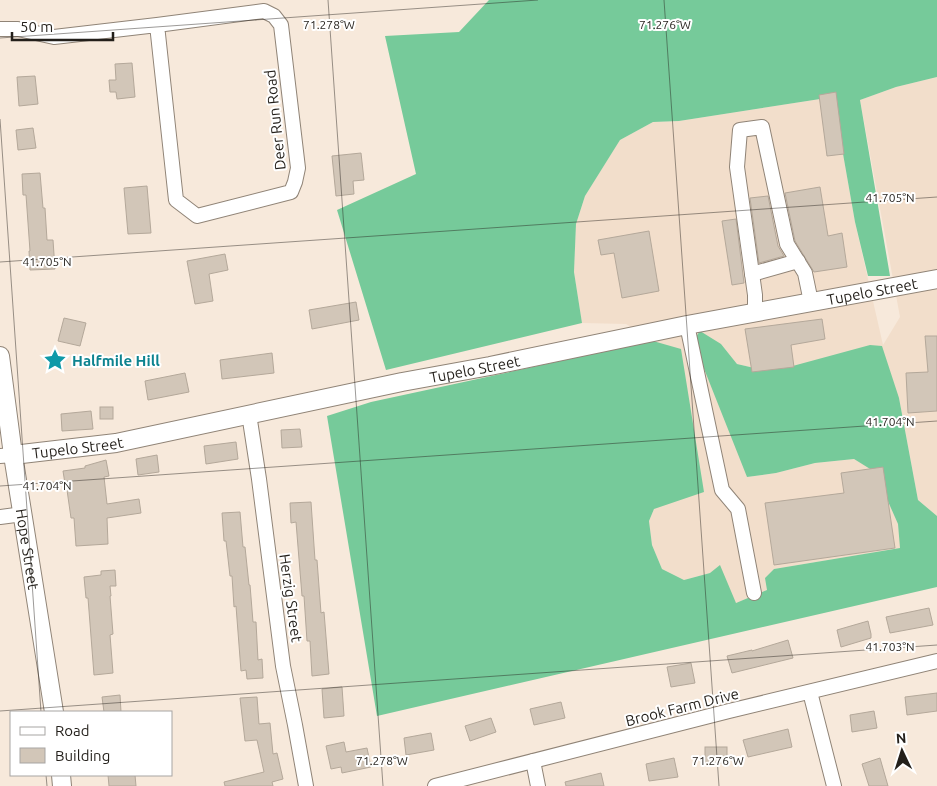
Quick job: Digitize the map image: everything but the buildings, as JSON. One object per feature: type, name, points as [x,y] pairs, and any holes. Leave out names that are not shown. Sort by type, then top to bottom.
[{"type":"main road","name":"Tupelo Street","points":[[6,456],[116,443],[402,382],[490,366],[687,325],[937,279]]},
{"type":"main road","name":"Hope Street","points":[[0,356],[6,456],[23,514],[54,711]]},
{"type":"street","name":"Deer Run Road","points":[[0,29],[18,30],[54,37],[264,11],[274,16],[281,25],[298,168],[292,192],[197,216],[176,200],[157,25]]},
{"type":"street","points":[[754,313],[755,295],[737,167],[740,130],[762,127],[787,244],[805,273],[812,302]]},
{"type":"street","points":[[752,274],[798,261]]},
{"type":"street","points":[[687,325],[722,490],[738,509],[754,593]]},
{"type":"street","name":"Herzig Street","points":[[249,414],[283,666],[306,786]]},
{"type":"street","points":[[0,517],[23,514]]},
{"type":"street","name":"Brook Farm Drive","points":[[435,786],[937,660]]},
{"type":"street","points":[[810,692],[834,786]]},
{"type":"street","points":[[533,761],[538,786]]},
{"type":"shaded area","points":[[937,77],[937,516],[918,500],[899,398],[789,367],[763,370],[737,364],[721,344],[747,477],[776,473],[815,463],[854,459],[875,471],[898,524],[901,548],[774,569],[767,590],[736,603],[710,573],[684,580],[662,569],[652,545],[649,521],[654,509],[653,341],[626,324],[582,323],[574,272],[576,224],[585,196],[620,140],[653,122],[679,121],[833,97],[855,222],[883,345],[900,317],[860,100],[896,87]]},
{"type":"green space","points":[[489,0],[937,0],[937,77],[896,87],[860,100],[890,276],[868,276],[855,222],[833,97],[679,121],[653,122],[620,140],[585,196],[576,224],[574,272],[582,323],[386,370],[337,210],[416,174],[385,36],[459,32]]},
{"type":"green space","points":[[700,331],[721,344],[737,364],[763,370],[789,367],[870,345],[882,346],[899,398],[918,500],[937,516],[937,587],[377,716],[327,416],[371,402],[653,341],[681,349],[704,492],[654,509],[649,521],[652,545],[662,569],[684,580],[710,573],[720,565],[736,603],[767,590],[765,578],[774,569],[900,548],[898,524],[875,472],[854,459],[815,463],[776,473],[747,477],[693,341]]},
{"type":"place","name":"Halfmile Hill","points":[[55,360]]}]
